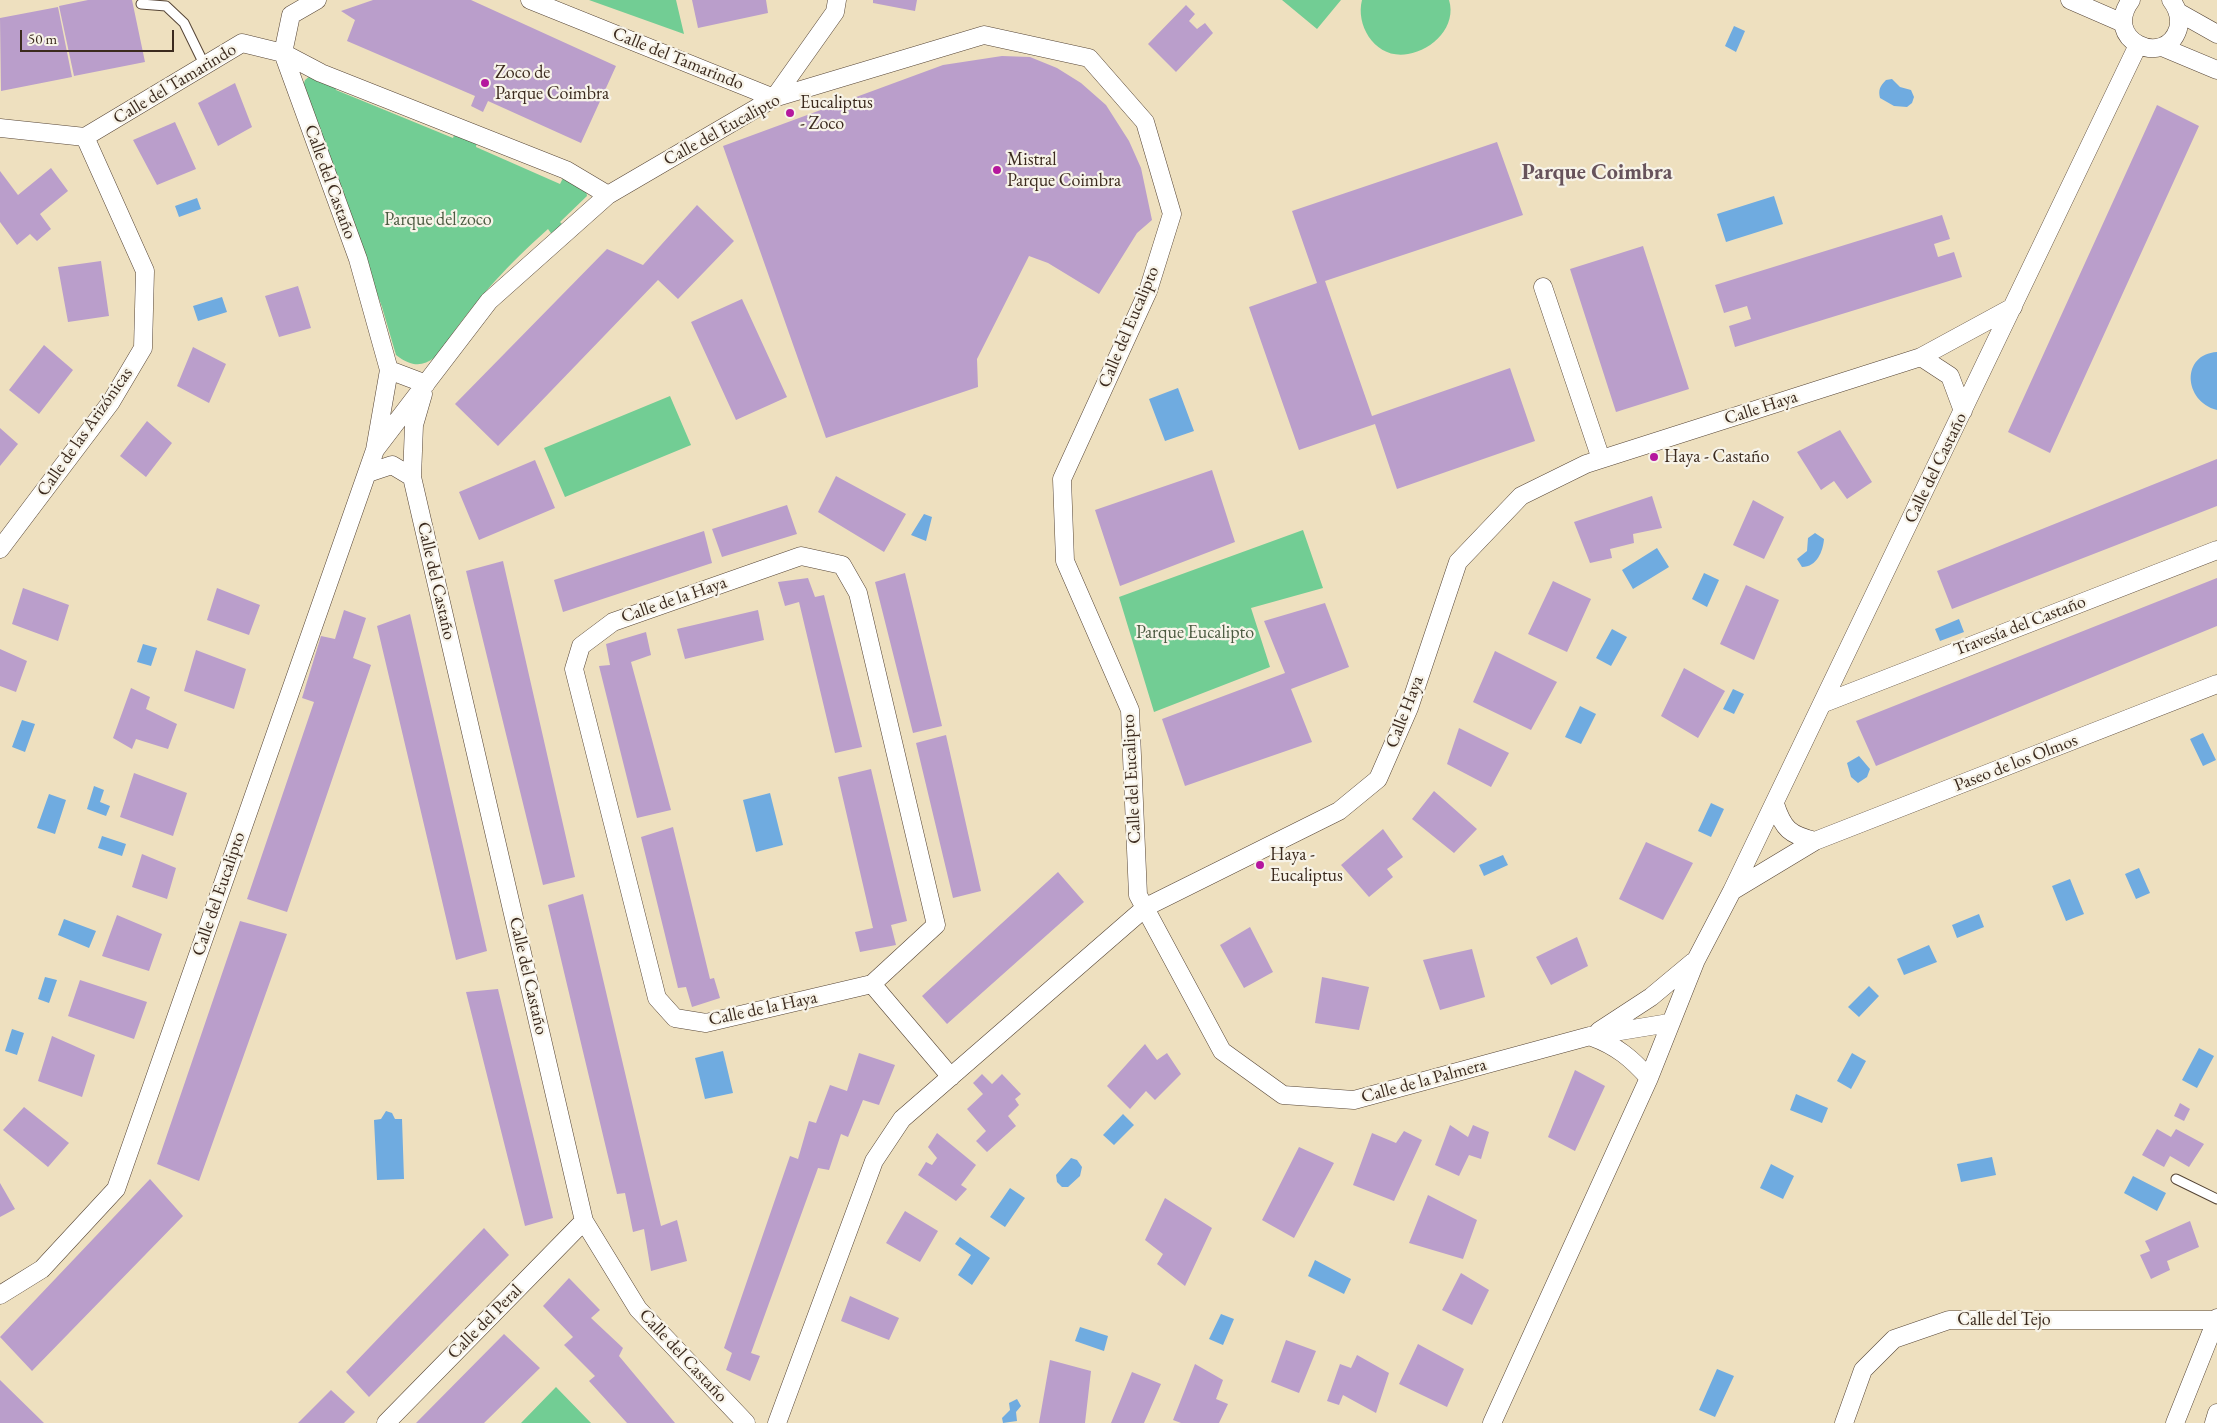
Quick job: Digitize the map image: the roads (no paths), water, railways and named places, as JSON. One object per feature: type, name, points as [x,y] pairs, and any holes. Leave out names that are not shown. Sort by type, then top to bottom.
[{"type":"street","points":[[317,0],[291,15],[283,53],[321,73],[566,170],[608,195]]},
{"type":"street","name":"Calle del Tamarindo","points":[[530,0],[774,98]]},
{"type":"street","points":[[774,98],[835,12],[837,0]]},
{"type":"street","points":[[2070,0],[2123,24]]},
{"type":"street","points":[[2131,0],[2126,8],[2123,24],[2127,35],[2138,46],[2147,48],[2162,46],[2217,70]]},
{"type":"street","points":[[2175,6],[2217,34]]},
{"type":"street","points":[[2162,46],[2176,34],[2179,24],[2175,6]]},
{"type":"street","name":"Calle del Eucalipto","points":[[0,1295],[42,1269],[116,1188],[375,450],[489,301],[608,195],[774,98],[984,35],[1089,58],[1145,122],[1172,214],[1148,291],[1062,478],[1065,561],[1130,710],[1138,894],[1146,907]]},
{"type":"street","name":"Calle del Tamarindo","points":[[85,137],[242,43],[283,53]]},
{"type":"street","name":"Calle del Castaño","points":[[1732,891],[1824,703],[2138,46]]},
{"type":"street","name":"Calle del Castaño","points":[[283,53],[358,259],[389,370],[375,450]]},
{"type":"street","points":[[0,128],[85,137]]},
{"type":"street","name":"Calle de las Arizónicas","points":[[0,549],[110,402],[143,348],[145,271],[85,137]]},
{"type":"street","points":[[1543,287],[1601,459]]},
{"type":"street","name":"Calle Haya","points":[[1146,907],[1339,810],[1378,779],[1409,708],[1458,562],[1521,496],[1586,464],[1922,357],[2013,307]]},
{"type":"street","points":[[1922,357],[1950,376],[1963,411]]},
{"type":"street","points":[[389,370],[426,384]]},
{"type":"street","name":"Calle del Castaño","points":[[426,384],[414,424],[412,477],[584,1221],[638,1309],[746,1423]]},
{"type":"street","points":[[368,472],[392,465],[412,477]]},
{"type":"street","name":"Travesía del Castaño","points":[[1824,703],[2217,550]]},
{"type":"street","name":"Calle de la Haya","points":[[801,556],[842,564],[858,593],[936,925],[872,984],[706,1023],[674,1018],[657,998],[574,669],[581,646],[613,622],[801,556]]},
{"type":"street","name":"Paseo de los Olmos","points":[[1732,891],[1815,841],[2217,684]]},
{"type":"street","points":[[1774,804],[1779,818],[1787,829],[1797,837],[1815,841]]},
{"type":"street","points":[[1492,1423],[1649,1078],[1669,1023],[1696,960],[1732,891]]},
{"type":"street","points":[[777,1423],[874,1161],[902,1119],[1146,907]]},
{"type":"street","name":"Calle de la Palmera","points":[[1146,907],[1222,1051],[1284,1095],[1354,1100],[1590,1036],[1669,1023]]},
{"type":"street","points":[[1590,1036],[1618,1020],[1651,997],[1696,960]]},
{"type":"street","points":[[872,984],[951,1077]]},
{"type":"street","points":[[1590,1036],[1613,1044],[1635,1062],[1649,1078]]},
{"type":"street","name":"Calle del Peral","points":[[386,1423],[584,1221]]},
{"type":"street","points":[[2175,1423],[2217,1319]]},
{"type":"street","name":"Calle del Tejo","points":[[1844,1423],[1863,1370],[1894,1339],[1949,1320],[2217,1319]]},
{"type":"street","points":[[2214,1423],[2217,1413]]},
{"type":"lane","points":[[141,4],[166,6],[184,23],[204,66]]},
{"type":"lane","points":[[2176,1179],[2217,1199]]},
{"type":"water","points":[[1734,26],[1745,31],[1736,52],[1725,46]]},
{"type":"water","points":[[1892,79],[1900,87],[1911,90],[1914,97],[1912,103],[1907,107],[1894,106],[1880,98],[1879,90],[1881,86],[1886,80]]},
{"type":"water","points":[[1774,196],[1783,224],[1726,242],[1717,214]]},
{"type":"water","points":[[197,198],[201,209],[179,217],[175,206]]},
{"type":"water","points":[[222,297],[227,312],[198,321],[193,306]]},
{"type":"water","points":[[2217,352],[2217,410],[2206,405],[2198,397],[2193,388],[2191,378],[2192,369],[2197,361],[2205,355]]},
{"type":"water","points":[[1178,388],[1194,431],[1165,441],[1149,399]]},
{"type":"water","points":[[924,514],[932,517],[926,541],[911,535]]},
{"type":"water","points":[[1815,533],[1824,539],[1821,553],[1812,564],[1802,567],[1797,559],[1807,551],[1808,538]]},
{"type":"water","points":[[1657,548],[1669,567],[1633,589],[1622,570]]},
{"type":"water","points":[[1704,573],[1719,580],[1707,607],[1692,599]]},
{"type":"water","points":[[1959,619],[1964,632],[1940,641],[1935,629]]},
{"type":"water","points":[[1612,629],[1627,637],[1611,666],[1596,658]]},
{"type":"water","points":[[143,644],[157,648],[151,666],[137,662]]},
{"type":"water","points":[[1733,689],[1744,694],[1734,714],[1723,709]]},
{"type":"water","points":[[1580,706],[1596,714],[1581,744],[1565,737]]},
{"type":"water","points":[[22,720],[35,724],[25,752],[12,747]]},
{"type":"water","points":[[2203,733],[2216,760],[2203,766],[2190,739]]},
{"type":"water","points":[[1859,756],[1870,769],[1867,777],[1858,783],[1851,777],[1847,763]]},
{"type":"water","points":[[94,786],[104,790],[100,802],[110,806],[106,816],[87,809]]},
{"type":"water","points":[[770,793],[783,845],[756,852],[743,800]]},
{"type":"water","points":[[49,794],[66,800],[55,834],[37,828]]},
{"type":"water","points":[[1711,803],[1724,809],[1711,837],[1698,831]]},
{"type":"water","points":[[102,836],[126,844],[122,856],[98,848]]},
{"type":"water","points":[[1503,855],[1508,865],[1484,876],[1479,865]]},
{"type":"water","points":[[2139,868],[2150,893],[2136,899],[2125,874]]},
{"type":"water","points":[[2070,879],[2084,914],[2066,921],[2052,886]]},
{"type":"water","points":[[1979,914],[1984,927],[1957,938],[1952,925]]},
{"type":"water","points":[[64,919],[96,931],[89,948],[58,935]]},
{"type":"water","points":[[1929,945],[1937,962],[1904,975],[1897,959]]},
{"type":"water","points":[[45,977],[57,980],[49,1003],[38,999]]},
{"type":"water","points":[[1869,986],[1879,996],[1859,1017],[1848,1007]]},
{"type":"water","points":[[12,1029],[24,1033],[17,1055],[5,1051]]},
{"type":"water","points":[[2199,1048],[2214,1056],[2197,1088],[2182,1080]]},
{"type":"water","points":[[723,1051],[733,1093],[705,1099],[695,1058]]},
{"type":"water","points":[[1852,1053],[1866,1061],[1851,1089],[1837,1081]]},
{"type":"water","points":[[1796,1094],[1828,1108],[1822,1123],[1790,1110]]},
{"type":"water","points":[[386,1111],[392,1113],[395,1119],[402,1119],[404,1179],[377,1180],[374,1120],[381,1119]]},
{"type":"water","points":[[1123,1114],[1134,1125],[1114,1145],[1103,1135]]},
{"type":"water","points":[[1992,1157],[1996,1175],[1961,1182],[1957,1164]]},
{"type":"water","points":[[1071,1158],[1077,1160],[1082,1167],[1080,1176],[1068,1187],[1062,1187],[1057,1182],[1056,1175]]},
{"type":"water","points":[[1771,1164],[1794,1176],[1783,1199],[1760,1188]]},
{"type":"water","points":[[2133,1176],[2166,1193],[2157,1211],[2124,1193]]},
{"type":"water","points":[[1010,1188],[1025,1198],[1005,1227],[990,1217]]},
{"type":"water","points":[[960,1237],[990,1258],[972,1285],[958,1275],[971,1255],[955,1244]]},
{"type":"water","points":[[1315,1260],[1351,1279],[1344,1294],[1308,1276]]},
{"type":"water","points":[[1221,1314],[1234,1319],[1223,1345],[1209,1339]]},
{"type":"water","points":[[1080,1327],[1108,1336],[1104,1351],[1075,1341]]},
{"type":"water","points":[[1717,1369],[1734,1376],[1715,1417],[1699,1410]]},
{"type":"water","points":[[1017,1399],[1021,1406],[1016,1412],[1017,1421],[1003,1423],[1002,1418],[1010,1410],[1009,1403]]},
{"type":"place","name":"Zoco de Parque Coimbra","points":[[485,83]]},
{"type":"place","name":"Eucaliptus - Zoco","points":[[790,113]]},
{"type":"place","name":"Mistral Parque Coimbra","points":[[997,170]]},
{"type":"place","name":"Haya - Castaño","points":[[1654,457]]},
{"type":"place","name":"Haya - Eucaliptus","points":[[1260,865]]},
{"type":"district","name":"Parque Coimbra","points":[[1597,173]]},
{"type":"park label","name":"Parque del zoco","points":[[438,220]]},
{"type":"park label","name":"Parque Eucalipto","points":[[1195,633]]}]
